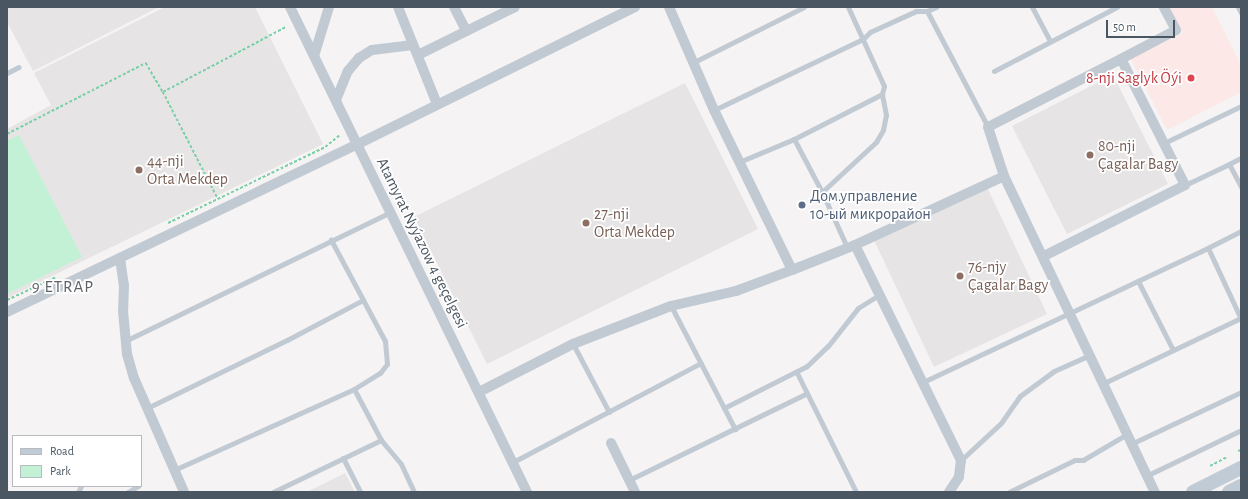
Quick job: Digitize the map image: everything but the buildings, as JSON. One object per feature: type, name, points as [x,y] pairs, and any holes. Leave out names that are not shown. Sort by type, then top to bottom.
[{"type":"main road","points":[[1193,492],[1241,468]]},
{"type":"main road","points":[[1229,492],[1241,486]]},
{"type":"street","name":"Atamyrat Nyýazow 4 geçelgesi","points":[[290,7],[527,492]]},
{"type":"street","points":[[314,56],[329,7]]},
{"type":"street","points":[[398,7],[437,104]]},
{"type":"street","points":[[454,7],[466,31]]},
{"type":"street","points":[[418,55],[515,7]]},
{"type":"street","points":[[7,312],[358,144],[618,11],[635,7]]},
{"type":"street","points":[[669,7],[714,110],[792,270]]},
{"type":"street","points":[[1155,492],[1071,312],[1004,176],[988,127],[1176,30],[1164,7]]},
{"type":"street","points":[[336,100],[348,71],[359,58],[372,50],[413,45]]},
{"type":"street","points":[[1044,256],[1185,185],[1121,59]]},
{"type":"street","points":[[479,392],[573,344],[671,306],[736,291],[792,270],[851,246],[1004,176]]},
{"type":"street","points":[[851,246],[879,295],[961,460],[959,477],[949,492]]},
{"type":"street","points":[[120,258],[124,285],[126,341],[134,378],[183,492]]},
{"type":"street","points":[[611,443],[635,492]]},
{"type":"lane","points":[[694,62],[804,7]]},
{"type":"lane","points":[[822,192],[876,142],[883,130],[886,115],[882,94],[884,86],[848,7]]},
{"type":"lane","points":[[714,110],[863,39],[870,32],[916,12],[927,11],[936,7]]},
{"type":"lane","points":[[1032,7],[1050,41]]},
{"type":"lane","points":[[994,71],[1118,7]]},
{"type":"lane","points":[[1238,7],[1241,13]]},
{"type":"lane","points":[[927,11],[988,127]]},
{"type":"lane","points":[[7,73],[19,67]]},
{"type":"lane","points":[[740,162],[794,139],[882,94]]},
{"type":"lane","points":[[1164,143],[1241,106]]},
{"type":"lane","points":[[794,139],[851,246]]},
{"type":"lane","points":[[1185,185],[1241,158]]},
{"type":"lane","points":[[1230,164],[1241,187]]},
{"type":"lane","points":[[126,341],[391,212]]},
{"type":"lane","points":[[922,382],[1208,248],[1241,231]]},
{"type":"lane","points":[[174,470],[354,388],[380,373],[387,364],[385,342],[331,240]]},
{"type":"lane","points":[[1104,383],[1241,318],[1208,248]]},
{"type":"lane","points":[[1138,281],[1173,350]]},
{"type":"lane","points":[[724,408],[797,373],[817,358],[858,308],[879,295]]},
{"type":"lane","points":[[147,408],[287,340],[363,300]]},
{"type":"lane","points":[[671,306],[734,429]]},
{"type":"lane","points":[[573,344],[609,412]]},
{"type":"lane","points":[[961,460],[1001,423],[1020,396],[1054,371],[1090,354]]},
{"type":"lane","points":[[513,462],[701,363]]},
{"type":"lane","points":[[797,373],[856,492]]},
{"type":"lane","points":[[354,388],[381,440],[401,464],[414,492]]},
{"type":"lane","points":[[1009,492],[1075,460],[1083,460],[1130,438],[1241,392]]},
{"type":"lane","points":[[630,480],[807,393]]},
{"type":"lane","points":[[1148,475],[1241,430]]},
{"type":"lane","points":[[273,492],[381,440]]},
{"type":"lane","points":[[343,458],[360,492]]},
{"type":"lane","points":[[130,491],[137,492]]},
{"type":"path","points":[[163,92],[286,27]]},
{"type":"path","points":[[7,134],[146,63],[163,92],[218,199]]},
{"type":"path","points":[[162,226],[325,147],[340,135]]},
{"type":"path","points":[[7,300],[56,277]]},
{"type":"path","points":[[1210,466],[1227,457]]},
{"type":"shaded area","points":[[7,7],[159,7],[33,71],[7,22]]},
{"type":"shaded area","name":"44-nji Orta Mekdep","points":[[165,7],[255,7],[323,144],[7,298],[7,129],[51,105],[34,73]]},
{"type":"shaded area","name":"8-nji Saglyk Öýi","points":[[1169,7],[1212,7],[1241,65],[1241,92],[1167,130],[1131,59],[1183,33]]},
{"type":"shaded area","name":"80-nji Çagalar Bagy","points":[[1113,75],[1168,184],[1067,234],[1012,126]]},
{"type":"shaded area","name":"27-nji Orta Mekdep","points":[[685,83],[758,229],[487,364],[414,217]]},
{"type":"shaded area","name":"76-njy Çagalar Bagy","points":[[986,185],[1047,314],[934,367],[873,238]]},
{"type":"shaded area","points":[[345,473],[355,492],[307,492]]},
{"type":"green space","points":[[19,135],[82,257],[7,294],[7,141]]},
{"type":"place","name":"8-nji Saglyk Öýi","points":[[1191,78]]},
{"type":"place","name":"80-nji Çagalar Bagy","points":[[1090,155]]},
{"type":"place","name":"44-nji Orta Mekdep","points":[[139,170]]},
{"type":"place","name":"Дом.управление 10-ый микрорайон","points":[[802,205]]},
{"type":"place","name":"27-nji Orta Mekdep","points":[[586,223]]},
{"type":"place","name":"76-njy Çagalar Bagy","points":[[960,276]]},
{"type":"district","name":"9 ETRAP","points":[[63,287]]}]
